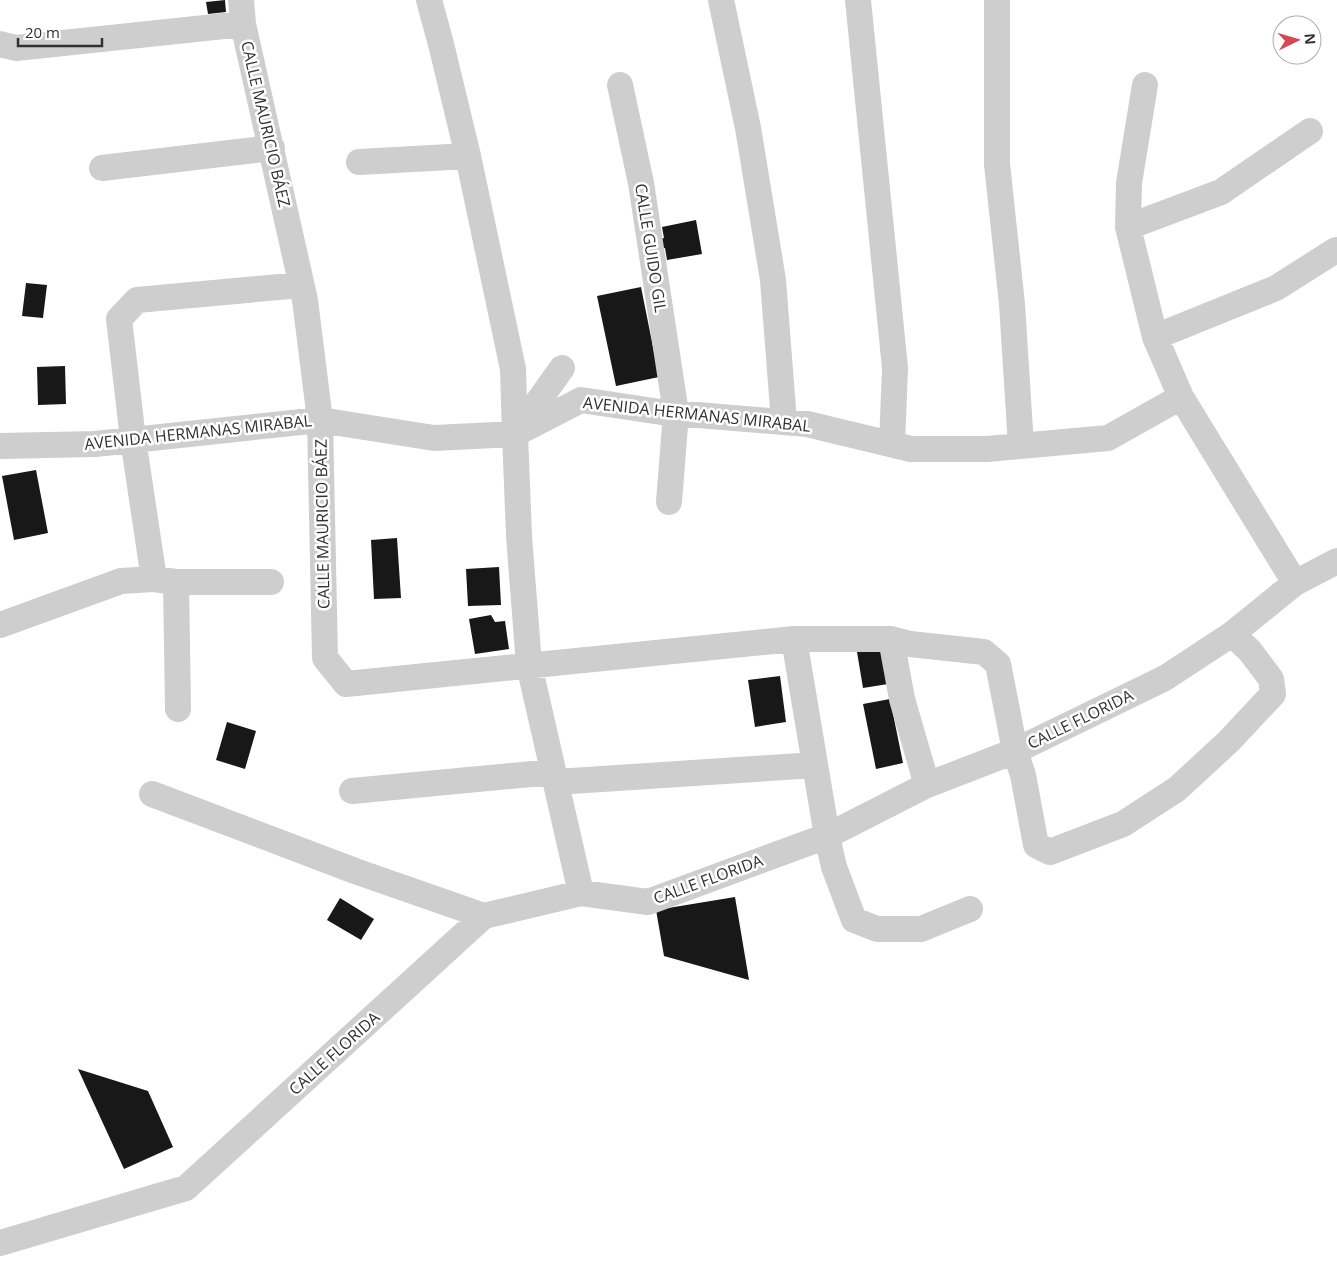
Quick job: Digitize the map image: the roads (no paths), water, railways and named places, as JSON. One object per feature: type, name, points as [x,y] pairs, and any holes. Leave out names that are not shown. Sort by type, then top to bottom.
[{"type":"street","points":[[429,0],[468,156],[513,370],[519,536],[529,664],[581,893]]},
{"type":"street","points":[[721,0],[748,128],[772,280],[784,422]]},
{"type":"street","points":[[858,0],[895,368],[892,444]]},
{"type":"street","points":[[997,0],[997,164],[1012,304],[1021,446]]},
{"type":"street","points":[[0,44],[16,48],[242,12]]},
{"type":"street","name":"CALLE MAURICIO BÁEZ","points":[[242,12],[302,285],[320,420],[325,658],[346,684],[529,664]]},
{"type":"street","name":"CALLE GUIDO GIL","points":[[620,85],[641,183],[676,413],[669,502]]},
{"type":"street","points":[[1146,85],[1130,182],[1128,227],[1154,337],[1181,397],[1295,582]]},
{"type":"street","points":[[1128,227],[1221,192],[1310,131]]},
{"type":"street","points":[[102,168],[272,148]]},
{"type":"street","points":[[359,162],[468,156]]},
{"type":"street","points":[[1154,337],[1276,288],[1336,250]]},
{"type":"street","points":[[178,709],[165,580],[133,439],[119,319],[137,300],[302,285]]},
{"type":"street","points":[[515,434],[562,368]]},
{"type":"street","name":"AVENIDA HERMANAS MIRABAL","points":[[0,446],[95,444],[320,420],[434,438],[515,434],[581,400],[676,413],[807,424],[911,449],[986,449],[1108,438],[1181,397]]},
{"type":"street","name":"CALLE FLORIDA","points":[[0,1243],[186,1188],[484,916],[581,893],[648,902],[827,836],[927,785],[1015,751],[1165,678],[1232,634],[1295,582],[1337,561]]},
{"type":"street","points":[[0,625],[121,580],[271,582]]},
{"type":"street","points":[[529,664],[794,639],[890,639],[910,644],[984,652],[998,664],[1015,751],[1023,775],[1036,845],[1050,852],[1123,824],[1177,789],[1229,741],[1273,694],[1271,679],[1250,651],[1232,634]]},
{"type":"street","points":[[794,639],[827,836],[834,867],[854,920],[877,929],[921,928],[970,909]]},
{"type":"street","points":[[890,639],[902,699],[927,785]]},
{"type":"street","points":[[352,791],[555,777],[816,765]]},
{"type":"street","points":[[152,794],[355,871],[484,916]]}]
